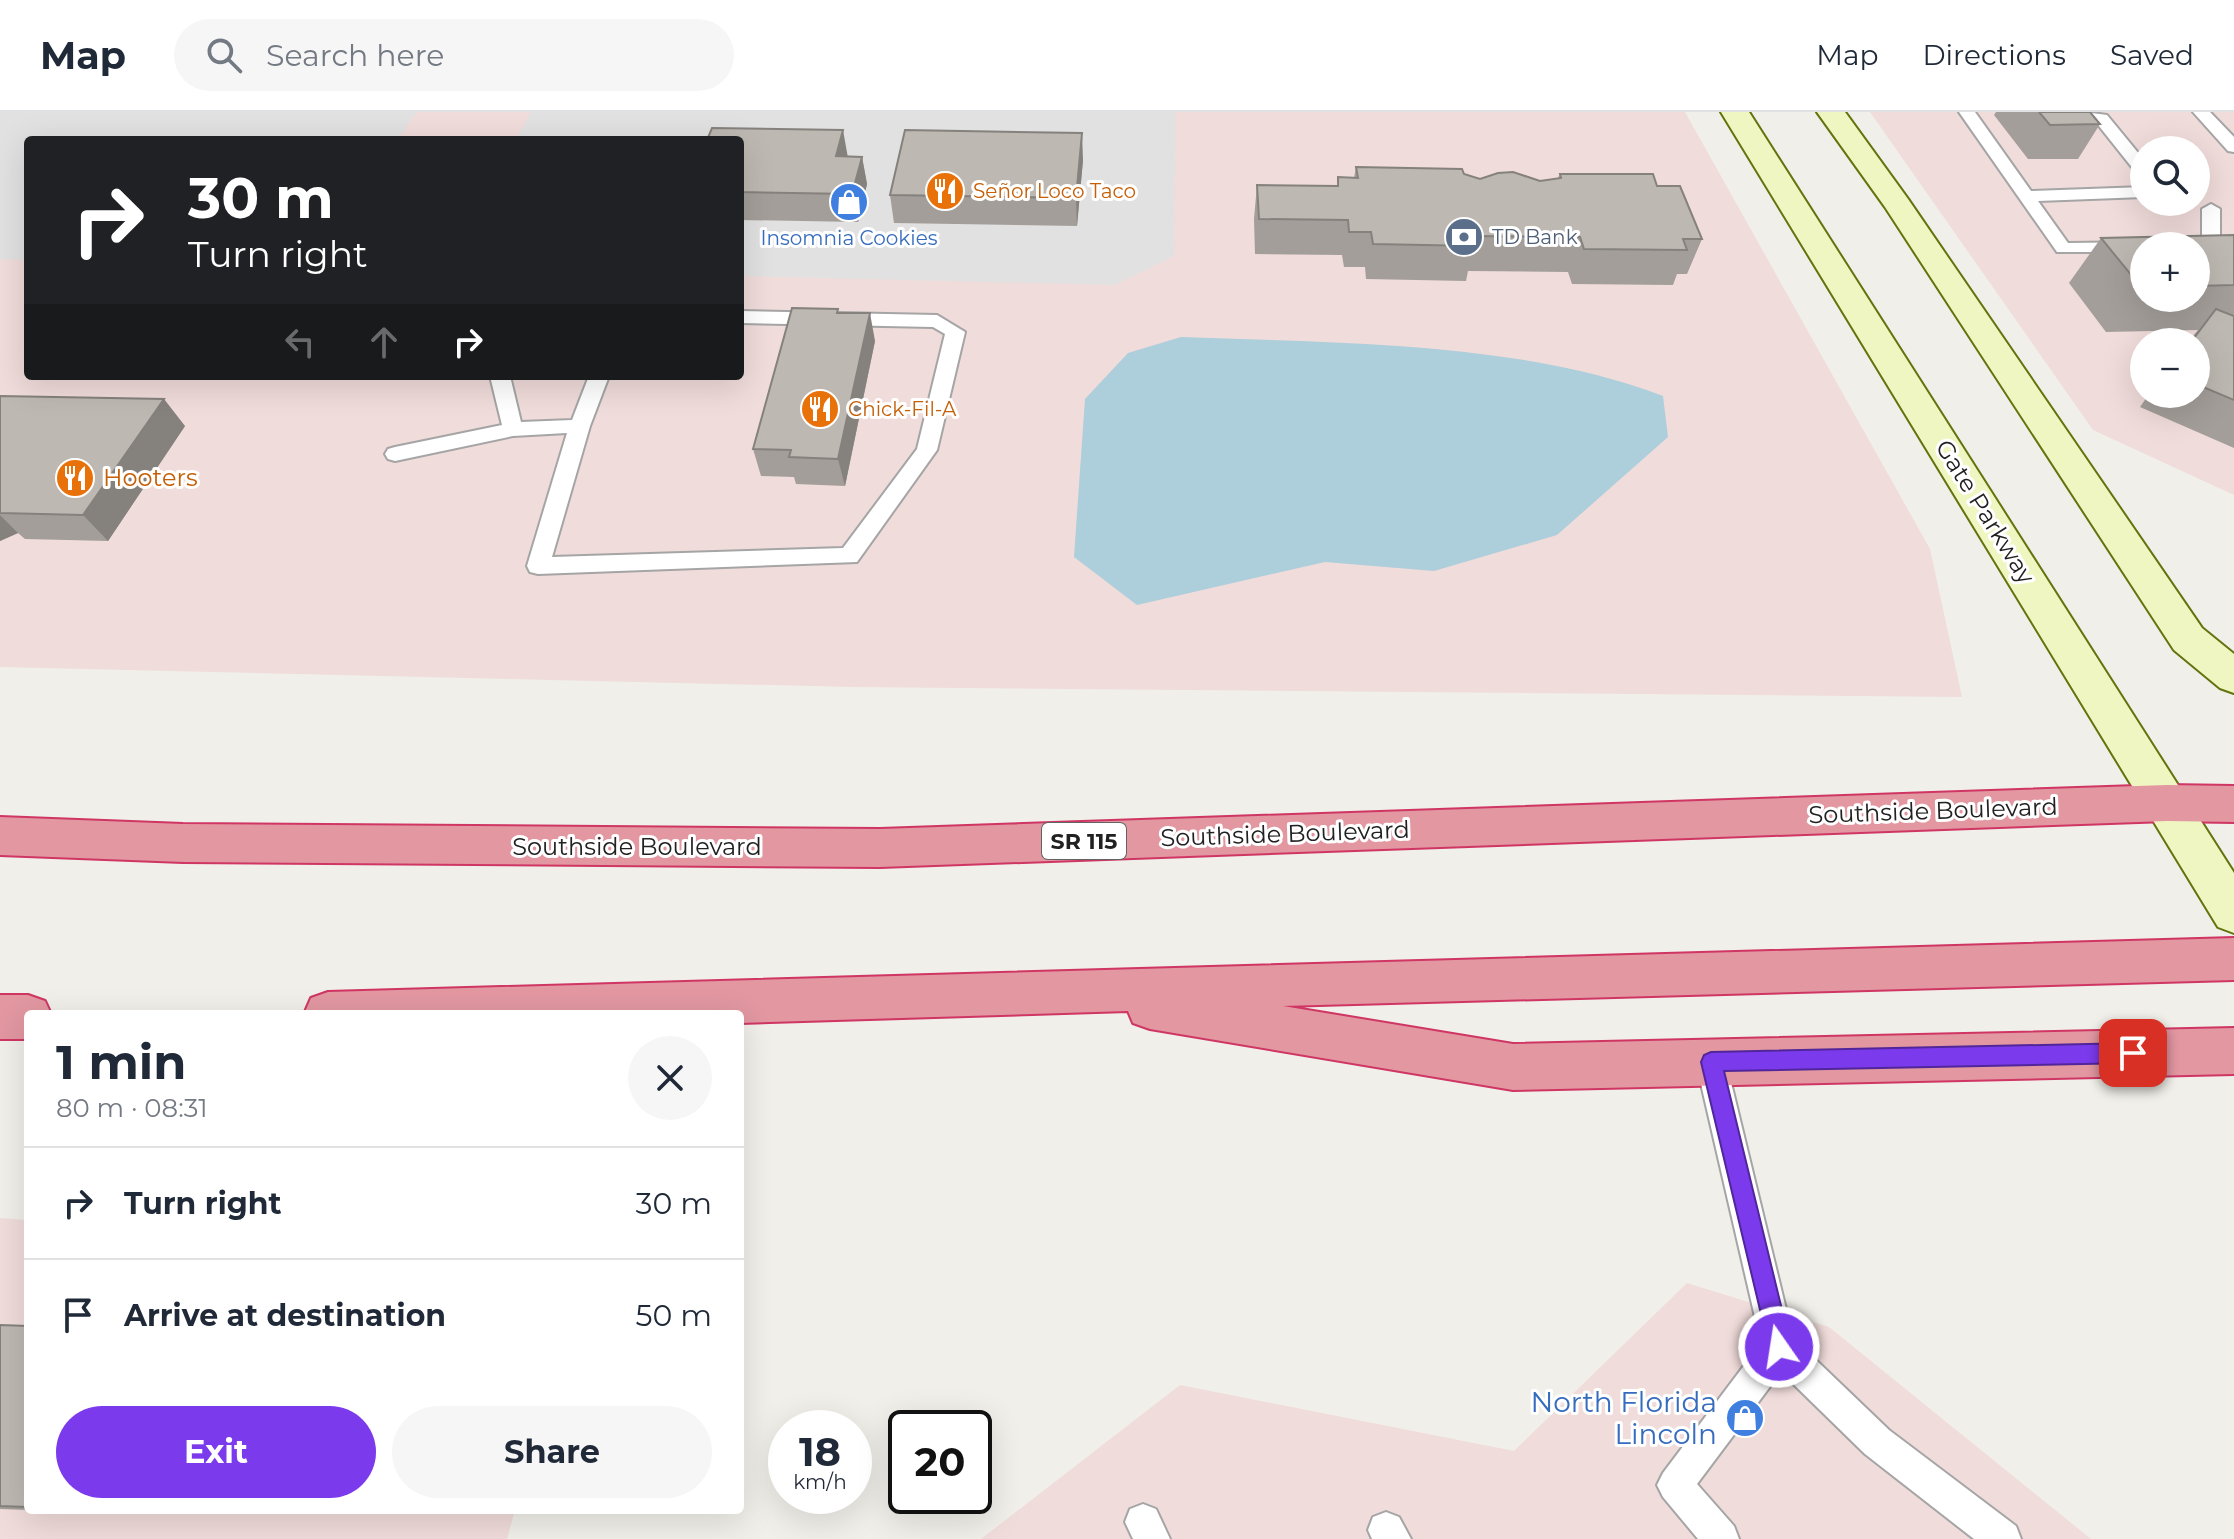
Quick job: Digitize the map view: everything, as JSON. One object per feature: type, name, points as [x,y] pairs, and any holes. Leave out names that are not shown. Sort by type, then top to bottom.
[{"type":"highway","name":"Southside Boulevard","points":[[0,836],[183,843],[880,848],[2167,803],[2234,804]]},
{"type":"highway","points":[[453,1010],[2234,959]]},
{"type":"highway","points":[[1049,991],[1513,1067],[2234,1051]]},
{"type":"highway","points":[[0,1017],[24,1017]]},
{"type":"main road","name":"Gate Parkway","points":[[1735,112],[2234,913]]},
{"type":"main road","points":[[1831,112],[1898,205],[2188,639],[2234,677]]},
{"type":"lane","points":[[1967,112],[2063,248],[2130,247]]},
{"type":"lane","points":[[2092,112],[2101,118],[2130,154]]},
{"type":"lane","points":[[2201,112],[2234,147]]},
{"type":"lane","points":[[2026,196],[2130,192]]},
{"type":"lane","points":[[2210,207],[2234,209]]},
{"type":"lane","points":[[597,380],[580,426],[538,566],[849,556],[927,450],[955,332],[937,321],[744,317]]},
{"type":"lane","points":[[501,380],[513,429]]},
{"type":"lane","points":[[395,454],[513,429],[580,426]]},
{"type":"lane","points":[[1711,1062],[1779,1347],[1877,1442],[2003,1539]]},
{"type":"lane","points":[[1721,1539],[1675,1485],[1779,1347]]},
{"type":"shaded area","points":[[0,112],[1685,112],[1930,549],[1962,697],[853,687],[0,667]]},
{"type":"shaded area","points":[[0,112],[417,112],[400,136],[24,136],[24,260],[0,259]]},
{"type":"shaded area","points":[[531,112],[1175,112],[1174,256],[1115,285],[744,276],[744,136],[518,136]]},
{"type":"shaded area","points":[[1870,112],[2234,112],[2234,495],[2093,430]]},
{"type":"shaded area","points":[[0,1218],[24,1220],[24,1514],[514,1514],[507,1539],[0,1539]]},
{"type":"shaded area","name":"North Florida Lincoln","points":[[1687,1283],[1829,1327],[2091,1539],[981,1539],[1180,1385],[1514,1451]]},
{"type":"water","points":[[1181,337],[1426,348],[1549,364],[1608,378],[1663,396],[1668,437],[1557,535],[1434,571],[1325,562],[1137,605],[1074,557],[1085,399],[1128,353]]},
{"type":"building","points":[[2039,112],[2090,112],[2100,124],[2050,125]]},
{"type":"building","points":[[712,128],[843,130],[836,156],[862,157],[852,194],[744,192],[744,136],[709,136]]},
{"type":"building","points":[[905,130],[1082,133],[1076,198],[890,195]]},
{"type":"building","points":[[1356,167],[1462,169],[1464,174],[1480,179],[1513,172],[1540,181],[1561,178],[1560,174],[1653,174],[1657,186],[1680,186],[1702,239],[1683,239],[1687,250],[1584,249],[1580,237],[1473,236],[1475,246],[1373,244],[1371,232],[1349,232],[1348,220],[1259,219],[1257,185],[1338,186],[1338,177],[1358,178]]},
{"type":"building","points":[[2234,235],[2234,285],[2210,286],[2210,236]]},
{"type":"building","points":[[2130,237],[2130,274],[2101,238]]},
{"type":"building","name":"Chick-Fil-A","points":[[792,308],[870,313],[838,459],[789,457],[791,450],[753,449]]},
{"type":"building","points":[[2216,309],[2234,316],[2234,400],[2210,390],[2210,328],[2202,328]]},
{"type":"building","name":"Hooters","points":[[0,396],[164,399],[83,515],[0,513]]},
{"type":"building","points":[[0,1325],[24,1326],[24,1507],[0,1506]]},
{"type":"place","name":"Señor Loco Taco","points":[[945,191]]},
{"type":"place","name":"Insomnia Cookies","points":[[849,202]]},
{"type":"place","name":"TD Bank","points":[[1464,237]]},
{"type":"place","name":"Chick-Fil-A","points":[[820,409]]},
{"type":"place","name":"Hooters","points":[[75,478]]},
{"type":"place","name":"North Florida Lincoln","points":[[1745,1418]]},
{"type":"route","points":[[1779,1347],[1711,1062],[2133,1053]]}]
